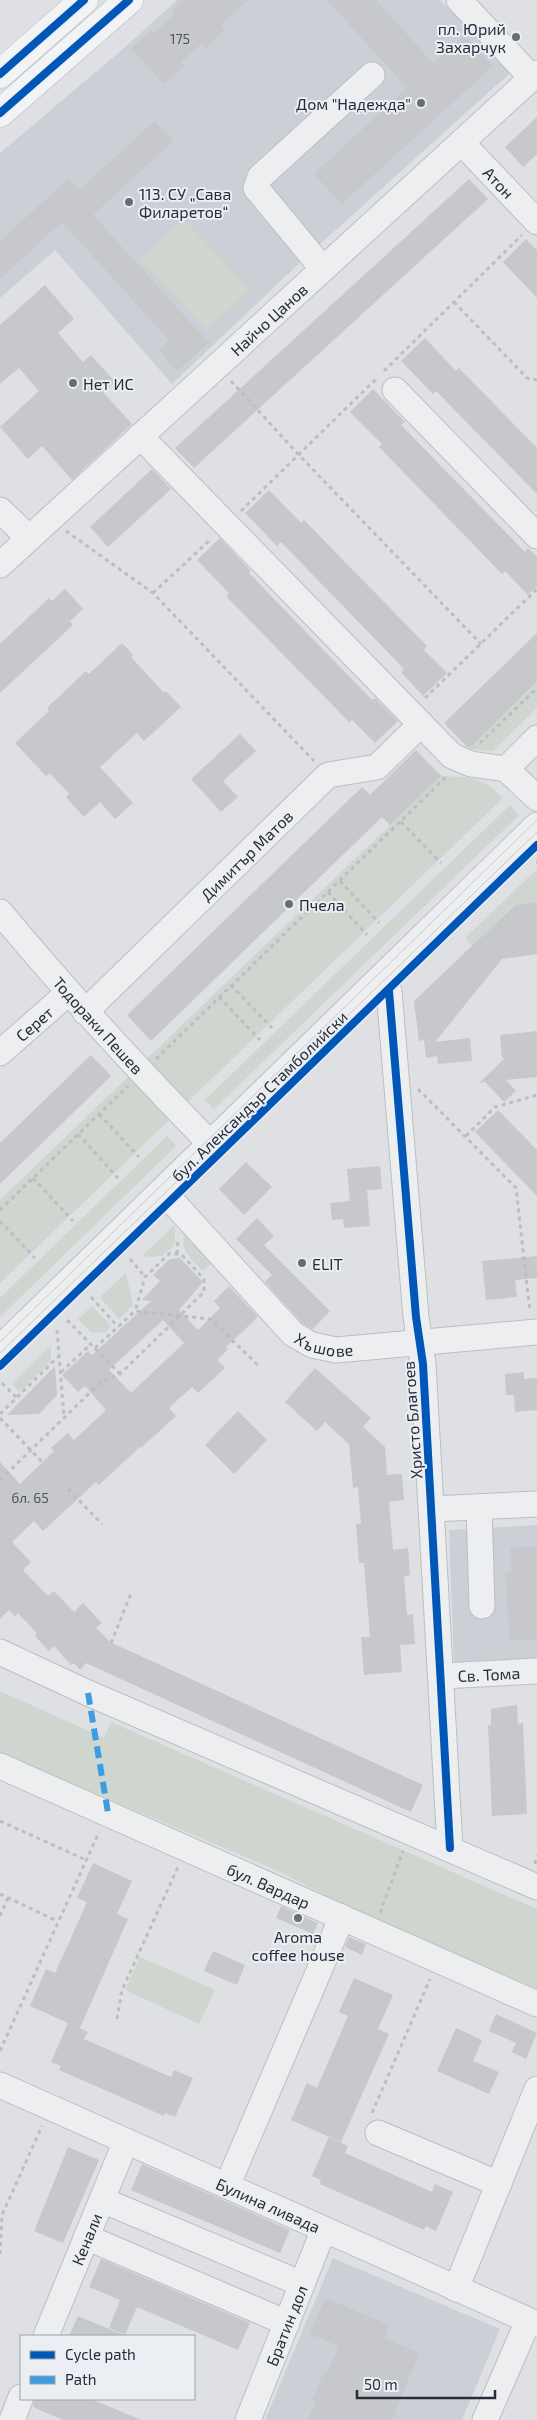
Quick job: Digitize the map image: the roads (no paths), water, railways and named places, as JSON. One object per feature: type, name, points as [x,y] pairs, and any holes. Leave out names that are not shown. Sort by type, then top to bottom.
[{"type":"main road","points":[[0,74],[84,0]]},
{"type":"main road","points":[[0,113],[129,0]]},
{"type":"street","points":[[459,0],[534,76]]},
{"type":"street","points":[[323,269],[256,188],[260,177],[372,75]]},
{"type":"street","name":"Найчо Цанов","points":[[0,565],[534,76]]},
{"type":"street","name":"Атон","points":[[462,143],[537,222]]},
{"type":"street","points":[[395,390],[537,536]]},
{"type":"street","points":[[140,436],[452,756],[462,762],[506,769],[537,798]]},
{"type":"street","points":[[0,510],[29,538]]},
{"type":"street","name":"Димитър Матов","points":[[86,1012],[328,776],[378,767],[416,718]]},
{"type":"street","points":[[506,769],[537,738]]},
{"type":"street","name":"бул. Александър Стамболийски","points":[[0,1326],[537,808]]},
{"type":"street","points":[[0,1348],[537,826]]},
{"type":"street","name":"бул. Александър Стамболийски","points":[[1,1375],[171,1200],[537,845]]},
{"type":"street","name":"Тодораки Пешев","points":[[0,912],[68,993],[141,1073],[201,1134]]},
{"type":"street","name":"Христо Благоев","points":[[389,990],[420,1342],[432,1509],[450,1848]]},
{"type":"street","name":"Серет","points":[[0,1053],[68,993]]},
{"type":"street","name":"Хъшове","points":[[171,1200],[293,1334],[312,1345],[336,1350],[534,1332]]},
{"type":"street","points":[[432,1509],[537,1504]]},
{"type":"street","points":[[479,1507],[482,1606]]},
{"type":"street","points":[[0,1652],[97,1697],[537,1887]]},
{"type":"street","name":"Св. Тома","points":[[441,1676],[537,1671]]},
{"type":"street","name":"бул. Вардар","points":[[0,1766],[537,2004]]},
{"type":"street","points":[[228,2186],[342,1917]]},
{"type":"street","name":"Булина ливада","points":[[0,2085],[532,2322]]},
{"type":"street","points":[[456,2289],[537,2089]]},
{"type":"street","points":[[378,2133],[499,2184]]},
{"type":"street","name":"Кенали","points":[[46,2335],[126,2141]]},
{"type":"street","points":[[102,2200],[302,2284]]},
{"type":"street","name":"Братин дол","points":[[248,2420],[324,2229]]},
{"type":"street","points":[[86,2237],[287,2323]]},
{"type":"street","points":[[485,2420],[532,2322]]},
{"type":"street","points":[[12,2420],[20,2400]]},
{"type":"tram line","points":[[0,1342],[537,820]]},
{"type":"tram line","points":[[0,1353],[537,832]]},
{"type":"place","name":"пл. Юрий Захарчук","points":[[516,37]]},
{"type":"place","name":"Дом \"Надежда\"","points":[[421,103]]},
{"type":"place","name":"113. СУ „Сава Филаретов“","points":[[129,202]]},
{"type":"place","name":"Нет ИС","points":[[73,383]]},
{"type":"place","name":"Пчела","points":[[289,904]]},
{"type":"place","name":"ELIT","points":[[302,1263]]},
{"type":"place","name":"Aroma coffee house","points":[[298,1918]]}]
